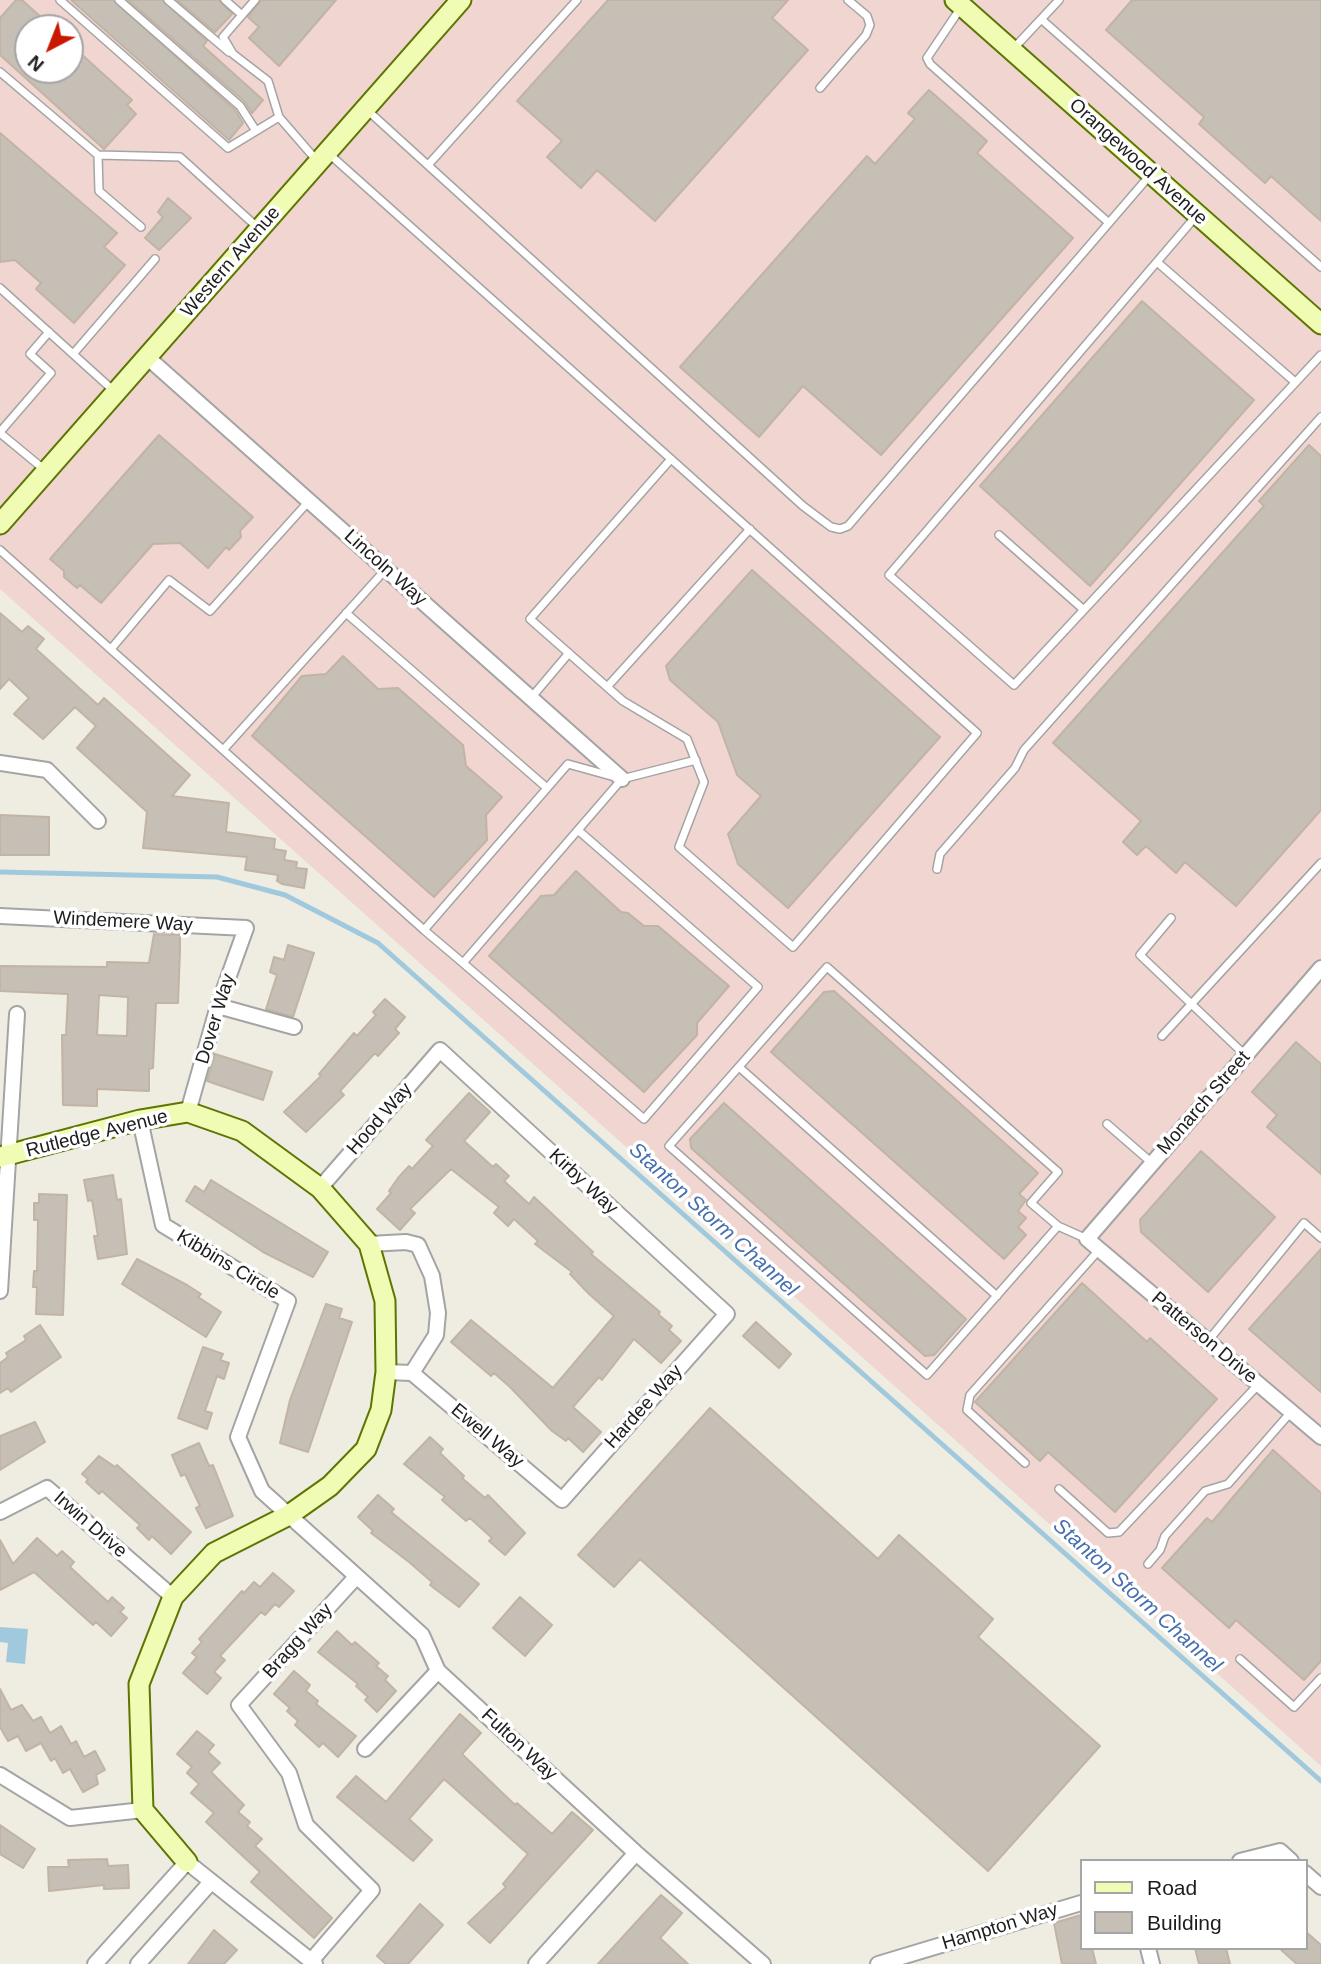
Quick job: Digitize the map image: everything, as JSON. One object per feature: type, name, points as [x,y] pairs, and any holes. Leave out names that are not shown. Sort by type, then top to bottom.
[{"type":"street","name":"Western Avenue","points":[[0,524],[461,0]]},
{"type":"street","name":"Orangewood Avenue","points":[[961,2],[1321,324]]},
{"type":"street","name":"Lincoln Way","points":[[147,357],[622,779]]},
{"type":"street","points":[[0,763],[47,770],[98,821]]},
{"type":"street","name":"Windemere Way","points":[[0,916],[246,928]]},
{"type":"street","name":"Dover Way","points":[[188,1112],[218,1006],[246,928]]},
{"type":"street","name":"Monarch Street","points":[[1087,1239],[1321,968]]},
{"type":"street","points":[[218,1006],[294,1027]]},
{"type":"street","points":[[0,1291],[4,1157],[17,1014]]},
{"type":"street","name":"Hood Way","points":[[320,1188],[440,1050]]},
{"type":"street","name":"Kirby Way","points":[[440,1050],[727,1314]]},
{"type":"street","name":"Rutledge Avenue","points":[[4,1157],[140,1120],[188,1112],[242,1131],[320,1188],[369,1244],[385,1301],[386,1372],[380,1410],[366,1448],[330,1486],[289,1515],[214,1553],[173,1597],[139,1684],[143,1810]]},
{"type":"street","name":"Kibbins Circle","points":[[140,1120],[163,1225],[288,1301],[238,1437],[262,1491],[289,1515]]},
{"type":"street","name":"Patterson Drive","points":[[1087,1239],[1321,1437]]},
{"type":"street","points":[[369,1244],[406,1242],[418,1245],[432,1276],[438,1313],[436,1335],[411,1373],[386,1372]]},
{"type":"street","name":"Hardee Way","points":[[562,1500],[727,1314]]},
{"type":"street","name":"Ewell Way","points":[[411,1373],[562,1500]]},
{"type":"street","name":"Irwin Drive","points":[[0,1513],[47,1488],[173,1597]]},
{"type":"street","name":"Fulton Way","points":[[289,1515],[422,1635],[438,1671],[636,1853],[763,1964]]},
{"type":"street","name":"Bragg Way","points":[[313,1963],[372,1890],[306,1825],[289,1773],[239,1705],[356,1577]]},
{"type":"street","points":[[365,1749],[438,1671]]},
{"type":"street","points":[[0,1775],[70,1818],[143,1810],[187,1862],[313,1963]]},
{"type":"street","points":[[1248,1859],[1280,1851],[1289,1859]]},
{"type":"street","points":[[536,1964],[636,1853]]},
{"type":"street","points":[[95,1964],[187,1862]]},
{"type":"street","points":[[1307,1876],[1321,1887]]},
{"type":"street","points":[[138,1964],[211,1882]]},
{"type":"street","name":"Hampton Way","points":[[878,1964],[1080,1903]]},
{"type":"street","points":[[287,1964],[298,1952]]},
{"type":"lane","points":[[60,0],[228,148],[279,117]]},
{"type":"lane","points":[[119,0],[240,106],[256,131]]},
{"type":"lane","points":[[168,0],[268,81],[279,117],[323,157],[671,459],[977,733],[793,947],[679,847],[704,782],[687,739],[623,701],[530,619],[671,459]]},
{"type":"lane","points":[[225,0],[242,15]]},
{"type":"lane","points":[[233,54],[223,37],[255,0]]},
{"type":"lane","points":[[428,165],[577,0]]},
{"type":"lane","points":[[820,88],[866,35],[870,25],[867,16],[848,0]]},
{"type":"lane","points":[[1012,50],[1059,0]]},
{"type":"lane","points":[[961,2],[927,58],[930,64],[1109,223]]},
{"type":"lane","points":[[1041,19],[1321,267]]},
{"type":"lane","points":[[0,72],[98,155],[180,158],[259,230]]},
{"type":"lane","points":[[366,109],[803,506],[831,527],[840,529],[848,526],[1152,174]]},
{"type":"lane","points":[[98,155],[99,191],[141,227]]},
{"type":"lane","points":[[1198,215],[890,575],[1014,685],[1321,355]]},
{"type":"lane","points":[[74,353],[155,259]]},
{"type":"lane","points":[[1157,262],[1295,382]]},
{"type":"lane","points":[[0,288],[116,392]]},
{"type":"lane","points":[[46,471],[0,432],[51,373],[30,355],[49,332]]},
{"type":"lane","points":[[937,869],[940,854],[1015,768],[1024,750],[1321,417]]},
{"type":"lane","points":[[111,649],[169,580],[210,611],[309,500]]},
{"type":"lane","points":[[607,687],[750,529]]},
{"type":"lane","points":[[999,535],[1084,610]]},
{"type":"lane","points":[[0,550],[424,930],[644,1119],[758,987],[579,831]]},
{"type":"lane","points":[[224,749],[386,569]]},
{"type":"lane","points":[[346,613],[547,788]]},
{"type":"lane","points":[[531,698],[569,653]]},
{"type":"lane","points":[[424,930],[568,764],[622,779],[696,761]]},
{"type":"lane","points":[[463,963],[622,779]]},
{"type":"lane","points":[[1162,1036],[1321,863]]},
{"type":"lane","points":[[1171,918],[1140,955],[1245,1055]]},
{"type":"lane","points":[[1058,1226],[927,1375],[669,1146],[827,967],[1058,1172],[1031,1203],[1058,1226],[1087,1239]]},
{"type":"lane","points":[[739,1067],[997,1296]]},
{"type":"lane","points":[[1107,1124],[1152,1163]]},
{"type":"lane","points":[[1208,1341],[1304,1223],[1321,1238]]},
{"type":"lane","points":[[1025,1463],[967,1410],[970,1395],[1100,1250]]},
{"type":"lane","points":[[1059,1489],[1108,1532],[1119,1532],[1259,1384]]},
{"type":"lane","points":[[1148,1564],[1160,1550],[1165,1536],[1205,1491],[1228,1484],[1291,1411]]},
{"type":"lane","points":[[1240,1659],[1294,1707],[1321,1678]]},
{"type":"shaded area","points":[[0,0],[1321,0],[1321,1766],[0,589]]},
{"type":"water","points":[[0,1627],[28,1629],[25,1664],[6,1662],[8,1643],[0,1642]]},
{"type":"building","points":[[16,0],[22,0],[38,14],[14,14],[14,68],[0,55],[0,18]]},
{"type":"building","points":[[71,0],[113,0],[235,110],[243,123],[229,140]]},
{"type":"building","points":[[128,0],[162,0],[207,41],[203,46],[263,100],[252,113],[244,101]]},
{"type":"building","points":[[177,0],[219,0],[232,14],[215,32]]},
{"type":"building","points":[[261,0],[336,0],[279,66],[249,38],[259,27],[248,17]]},
{"type":"building","points":[[608,0],[788,0],[772,18],[808,50],[655,221],[597,170],[581,188],[547,157],[562,141],[517,101]]},
{"type":"building","points":[[1132,0],[1321,0],[1321,221],[1271,176],[1265,183],[1199,124],[1204,117],[1106,30]]},
{"type":"building","points":[[84,57],[132,100],[127,105],[136,114],[104,149],[32,84],[84,84]]},
{"type":"building","points":[[929,90],[987,141],[977,153],[1073,238],[881,455],[803,386],[759,437],[680,367],[867,156],[875,164],[915,119],[908,113]]},
{"type":"building","points":[[0,133],[117,233],[104,247],[125,265],[74,323],[36,289],[41,283],[15,260],[0,262]]},
{"type":"building","points":[[168,198],[191,218],[159,250],[145,238],[163,217],[158,212]]},
{"type":"building","points":[[1142,301],[1254,400],[1090,586],[980,486]]},
{"type":"building","points":[[159,435],[253,517],[240,531],[241,537],[229,550],[226,547],[208,568],[180,543],[153,544],[101,603],[80,585],[77,588],[64,577],[64,571],[50,559]]},
{"type":"building","points":[[1309,445],[1321,456],[1321,810],[1236,906],[1185,862],[1176,873],[1146,846],[1137,855],[1123,842],[1141,821],[1053,743],[1264,506],[1259,501]]},
{"type":"building","points":[[752,570],[940,737],[788,908],[738,864],[728,834],[761,796],[737,775],[718,722],[670,680],[666,666]]},
{"type":"building","points":[[0,613],[22,632],[28,626],[44,639],[36,649],[98,705],[104,698],[190,775],[172,796],[229,803],[226,832],[275,839],[274,849],[286,851],[284,860],[297,862],[296,868],[307,869],[304,888],[282,884],[277,881],[278,875],[245,870],[247,857],[143,848],[147,812],[77,748],[96,726],[75,707],[43,739],[14,714],[29,698],[9,679],[0,689]]},
{"type":"building","points":[[343,656],[378,689],[398,688],[463,745],[466,766],[502,797],[486,815],[487,840],[434,897],[252,736],[302,676],[326,674]]},
{"type":"building","points":[[0,815],[49,817],[49,855],[0,855]]},
{"type":"building","points":[[576,871],[621,912],[628,913],[644,926],[658,926],[729,986],[697,1023],[697,1035],[644,1092],[489,956],[541,896],[554,895]]},
{"type":"building","points":[[154,934],[180,935],[178,1003],[156,1003],[153,1068],[149,1069],[149,1091],[97,1089],[97,1106],[63,1105],[62,1035],[66,1035],[68,994],[0,991],[0,966],[107,967],[107,962],[149,963]],"holes":[[[99,995],[128,997],[127,1036],[97,1035]]]},
{"type":"building","points":[[288,945],[314,953],[293,1017],[266,1009],[277,975],[270,972],[274,957],[284,960]]},
{"type":"building","points":[[834,991],[1038,1173],[1019,1194],[1026,1200],[1018,1211],[1026,1218],[1018,1227],[1026,1235],[1004,1259],[771,1052],[824,992]]},
{"type":"building","points":[[385,999],[405,1017],[395,1029],[399,1033],[378,1056],[375,1053],[340,1091],[344,1095],[306,1132],[284,1112],[321,1076],[319,1074],[354,1033],[357,1036],[376,1015],[373,1012]]},
{"type":"building","points":[[1296,1042],[1321,1064],[1321,1174],[1267,1127],[1277,1115],[1252,1092]]},
{"type":"building","points":[[215,1054],[272,1072],[263,1100],[207,1081]]},
{"type":"building","points":[[469,1093],[490,1112],[464,1141],[493,1167],[496,1164],[509,1176],[504,1181],[529,1204],[534,1197],[593,1252],[591,1254],[660,1312],[658,1314],[672,1326],[669,1330],[681,1341],[661,1363],[634,1339],[602,1380],[599,1377],[573,1407],[601,1432],[583,1452],[568,1438],[566,1441],[552,1431],[494,1373],[491,1376],[451,1342],[471,1320],[553,1388],[614,1316],[589,1294],[570,1274],[572,1272],[535,1244],[538,1241],[514,1219],[508,1226],[494,1213],[499,1207],[451,1169],[410,1209],[415,1213],[400,1230],[377,1209],[391,1193],[389,1191],[398,1178],[409,1166],[412,1169],[433,1146],[426,1140]]},
{"type":"building","points":[[724,1103],[966,1319],[934,1355],[925,1356],[691,1148],[690,1139]]},
{"type":"building","points":[[1201,1151],[1275,1217],[1208,1292],[1141,1232],[1140,1220]]},
{"type":"building","points":[[113,1175],[117,1200],[121,1199],[127,1254],[98,1259],[94,1236],[98,1236],[92,1200],[88,1201],[84,1180]]},
{"type":"building","points":[[211,1180],[328,1252],[313,1277],[263,1252],[186,1201],[195,1186],[204,1192]]},
{"type":"building","points":[[39,1194],[67,1195],[63,1315],[36,1314],[37,1287],[33,1287],[34,1271],[37,1271],[38,1220],[34,1220],[34,1203],[39,1203]]},
{"type":"building","points":[[1321,1249],[1321,1392],[1249,1329]]},
{"type":"building","points":[[137,1259],[187,1285],[201,1294],[198,1297],[221,1312],[206,1337],[122,1284]]},
{"type":"building","points":[[1082,1283],[1147,1342],[1150,1338],[1217,1399],[1115,1512],[1048,1452],[1040,1461],[975,1402]]},
{"type":"building","points":[[326,1304],[342,1309],[339,1318],[352,1322],[308,1452],[280,1443],[290,1400]]},
{"type":"building","points":[[756,1322],[791,1354],[779,1368],[743,1336]]},
{"type":"building","points":[[40,1325],[61,1357],[11,1392],[8,1388],[0,1393],[0,1363],[8,1357],[6,1353],[26,1340],[24,1336]]},
{"type":"building","points":[[203,1347],[223,1354],[220,1360],[229,1363],[224,1379],[217,1376],[205,1411],[212,1413],[207,1429],[178,1418]]},
{"type":"building","points":[[710,1408],[878,1559],[899,1535],[993,1619],[978,1637],[1100,1746],[988,1871],[640,1559],[614,1587],[578,1555]]},
{"type":"building","points":[[35,1422],[45,1442],[0,1470],[0,1436]]},
{"type":"building","points":[[430,1437],[443,1449],[440,1453],[464,1476],[462,1478],[485,1498],[488,1495],[525,1533],[505,1555],[489,1541],[492,1538],[470,1518],[466,1521],[442,1500],[445,1497],[404,1464]]},
{"type":"building","points":[[199,1443],[209,1466],[213,1465],[233,1516],[206,1528],[196,1508],[200,1506],[185,1474],[181,1476],[172,1455]]},
{"type":"building","points":[[1273,1450],[1321,1493],[1321,1661],[1304,1680],[1236,1620],[1229,1628],[1162,1568],[1207,1518],[1212,1522]]},
{"type":"building","points":[[99,1456],[115,1467],[117,1465],[191,1532],[171,1554],[152,1536],[149,1540],[137,1528],[140,1525],[102,1491],[99,1494],[86,1482],[88,1479],[82,1474]]},
{"type":"building","points":[[378,1495],[394,1509],[391,1512],[479,1584],[459,1607],[430,1585],[432,1582],[409,1562],[371,1533],[373,1531],[358,1517]]},
{"type":"building","points":[[37,1538],[57,1556],[62,1551],[74,1562],[70,1567],[108,1602],[112,1597],[124,1608],[120,1612],[127,1618],[111,1636],[96,1622],[93,1625],[34,1572],[0,1590],[0,1540],[13,1564]]},
{"type":"building","points":[[273,1573],[294,1591],[279,1607],[275,1604],[265,1615],[261,1612],[220,1656],[225,1660],[214,1672],[221,1678],[207,1694],[183,1673],[197,1657],[192,1653],[202,1642],[199,1639],[242,1591],[244,1593],[254,1582],[260,1587]]},
{"type":"building","points":[[520,1597],[552,1625],[525,1656],[493,1628]]},
{"type":"building","points":[[337,1631],[352,1645],[355,1642],[379,1663],[376,1666],[388,1676],[385,1680],[396,1691],[377,1712],[365,1700],[368,1697],[356,1686],[358,1684],[318,1652]]},
{"type":"building","points":[[294,1671],[310,1685],[306,1691],[318,1701],[316,1704],[356,1736],[338,1757],[323,1743],[319,1747],[295,1725],[298,1721],[287,1711],[290,1708],[274,1694]]},
{"type":"building","points":[[0,1689],[11,1710],[22,1705],[33,1721],[41,1717],[50,1733],[61,1726],[71,1744],[76,1741],[84,1757],[95,1751],[105,1770],[96,1775],[98,1784],[83,1792],[70,1769],[63,1773],[55,1758],[51,1761],[41,1743],[26,1751],[18,1736],[8,1741],[0,1727]]},
{"type":"building","points":[[460,1714],[481,1733],[462,1754],[515,1805],[517,1803],[552,1834],[572,1812],[593,1830],[490,1943],[468,1923],[506,1887],[503,1884],[528,1854],[444,1779],[409,1819],[432,1840],[413,1861],[337,1797],[356,1776],[386,1802]]},
{"type":"building","points":[[197,1731],[214,1745],[208,1752],[220,1763],[211,1772],[244,1805],[238,1812],[250,1822],[247,1826],[262,1839],[255,1846],[332,1918],[314,1938],[251,1882],[260,1872],[206,1822],[214,1813],[191,1793],[199,1784],[187,1773],[192,1767],[177,1754]]},
{"type":"building","points":[[0,1825],[35,1849],[23,1868],[0,1854]]},
{"type":"building","points":[[107,1859],[108,1866],[128,1865],[129,1888],[104,1889],[104,1885],[49,1891],[48,1867],[69,1867],[68,1860]]},
{"type":"building","points":[[661,1895],[682,1913],[660,1938],[688,1964],[598,1964]]},
{"type":"building","points":[[420,1904],[443,1925],[408,1964],[386,1964],[377,1956]]},
{"type":"building","points":[[1080,1915],[1080,1950],[1092,1950],[1096,1964],[1062,1964],[1054,1923]]},
{"type":"building","points":[[214,1930],[237,1950],[224,1964],[188,1964]]},
{"type":"building","points":[[1307,1933],[1321,1945],[1321,1964],[1297,1964],[1281,1950],[1307,1950]]},
{"type":"building","points":[[1196,1950],[1226,1950],[1230,1964],[1199,1964]]},
{"type":"waterway","name":"Stanton Storm Channel","points":[[0,872],[217,877],[285,895],[378,943],[1321,1781]]}]
